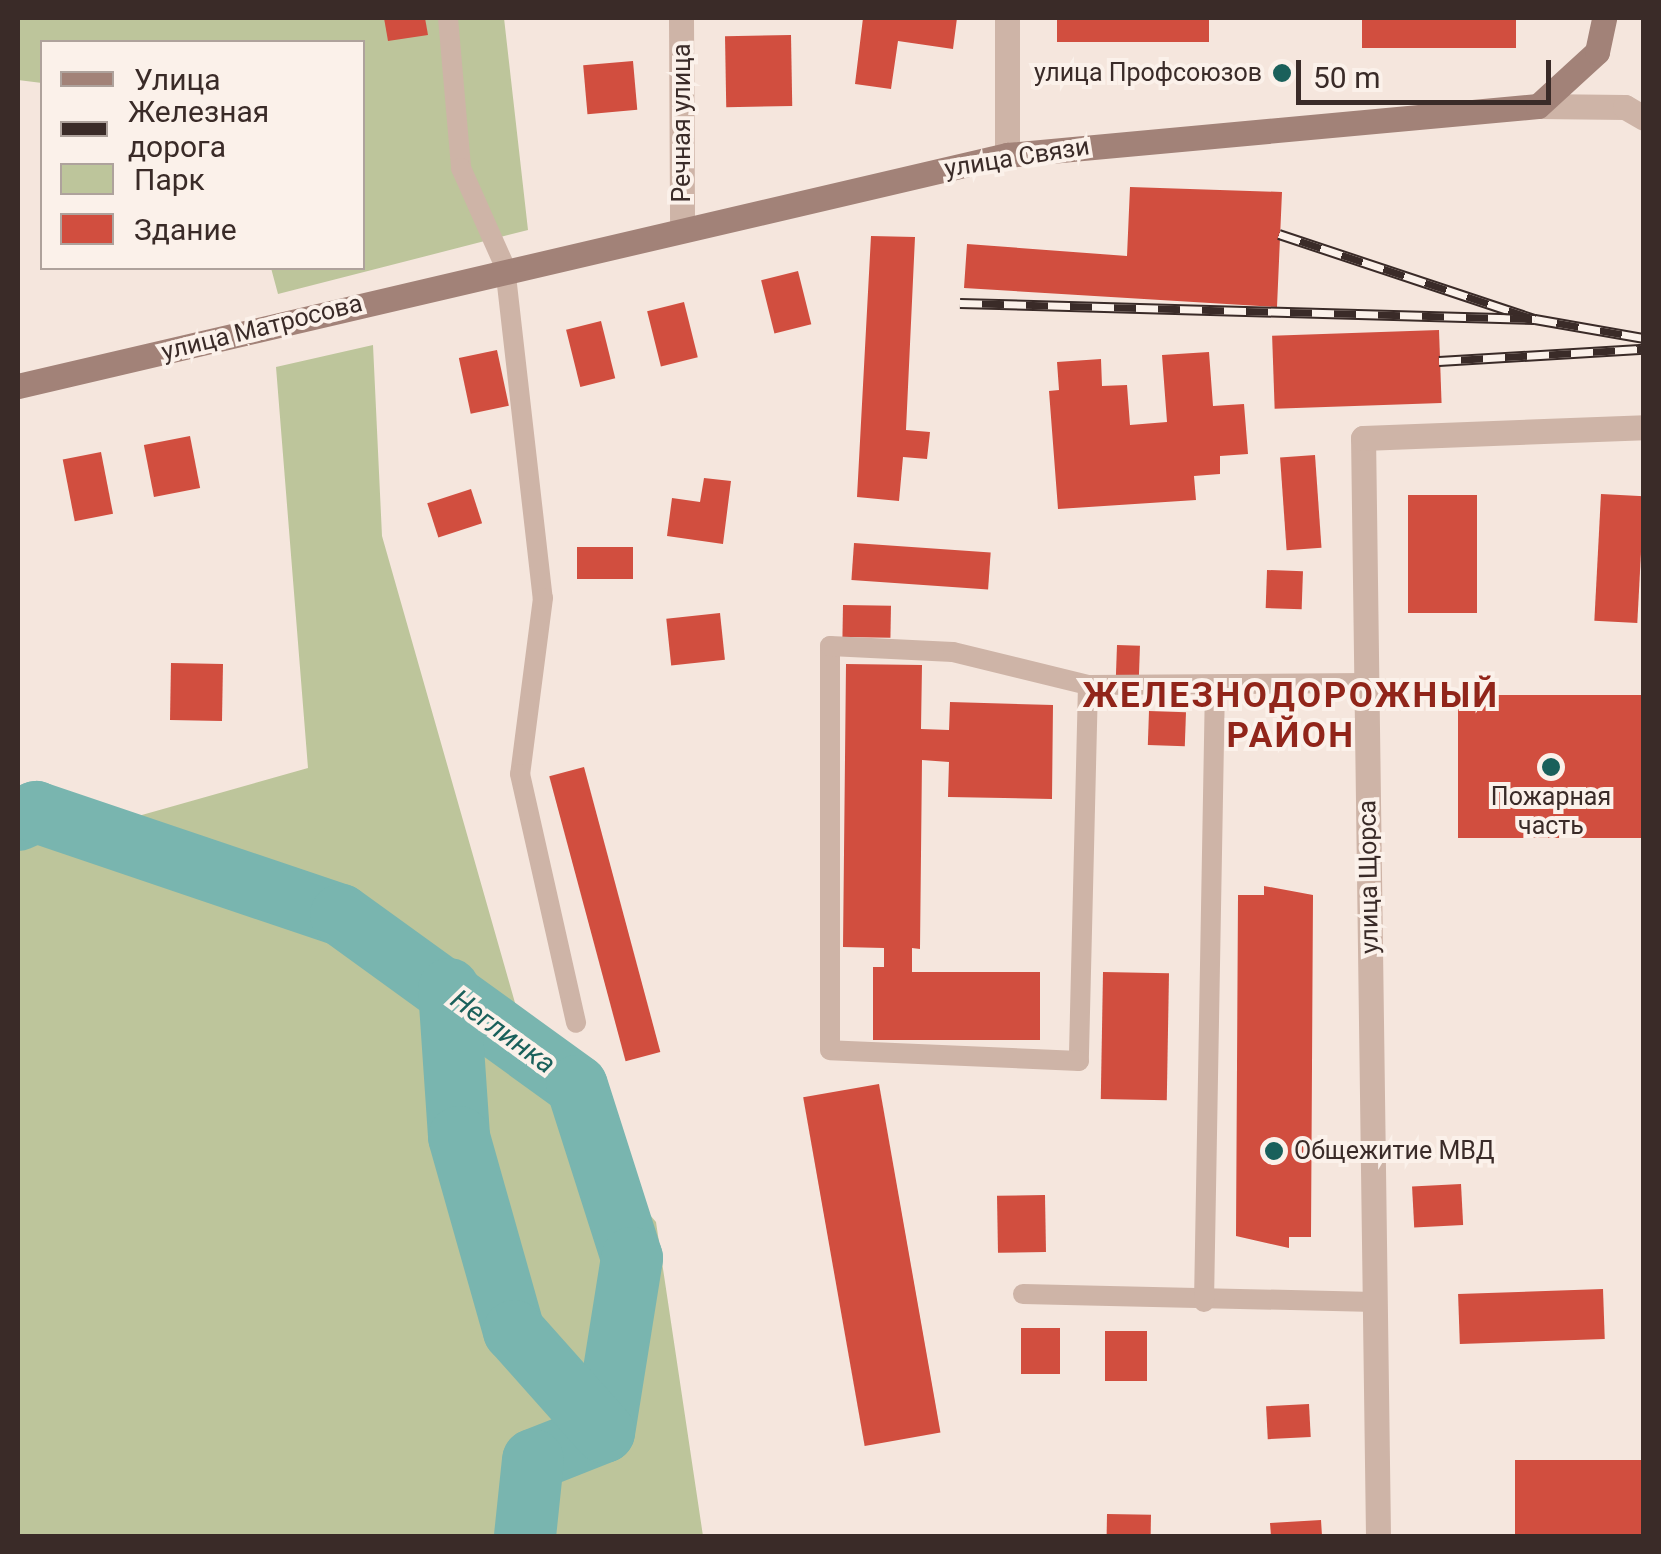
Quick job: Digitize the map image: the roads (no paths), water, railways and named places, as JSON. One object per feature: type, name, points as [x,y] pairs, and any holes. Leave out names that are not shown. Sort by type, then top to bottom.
[{"type":"main road","points":[[1538,106],[1597,52],[1604,18]]},
{"type":"main road","name":"улица Связи","points":[[505,267],[1007,154],[1538,106]]},
{"type":"main road","name":"улица Матросова","points":[[18,386],[505,267]]},
{"type":"street","name":"Речная улица","points":[[682,18],[682,228]]},
{"type":"street","points":[[1007,18],[1007,154]]},
{"type":"street","points":[[1538,106],[1625,108],[1644,118]]},
{"type":"street","name":"улица Щорса","points":[[1378,1536],[1363,438],[1644,427]]},
{"type":"lane","points":[[448,18],[461,168],[505,267],[543,598],[520,774],[576,1023]]},
{"type":"lane","points":[[1088,685],[1079,1061],[830,1050],[830,646],[954,652],[1088,685],[1366,683]]},
{"type":"lane","points":[[1204,1302],[1215,687]]},
{"type":"lane","points":[[1023,1294],[1204,1302],[1375,1302]]},
{"type":"waterway","name":"Неглинка","points":[[18,820],[36,812],[341,915],[577,1086],[632,1258],[604,1432],[533,1460],[525,1536]]},
{"type":"waterway","points":[[449,989],[459,1137],[514,1331],[604,1432]]},
{"type":"railway","points":[[1279,234],[1535,319],[1644,338]]},
{"type":"railway","points":[[960,303],[1535,319]]},
{"type":"railway","points":[[1439,361],[1644,349]]},
{"type":"place","name":"улица Профсоюзов","points":[[1282,73]]},
{"type":"place","name":"Пожарная часть","points":[[1551,767]]},
{"type":"place","name":"Общежитие МВД","points":[[1274,1151]]},
{"type":"district","name":"ЖЕЛЕЗНОДОРОЖНЫЙ РАЙОН","points":[[1291,716]]}]
